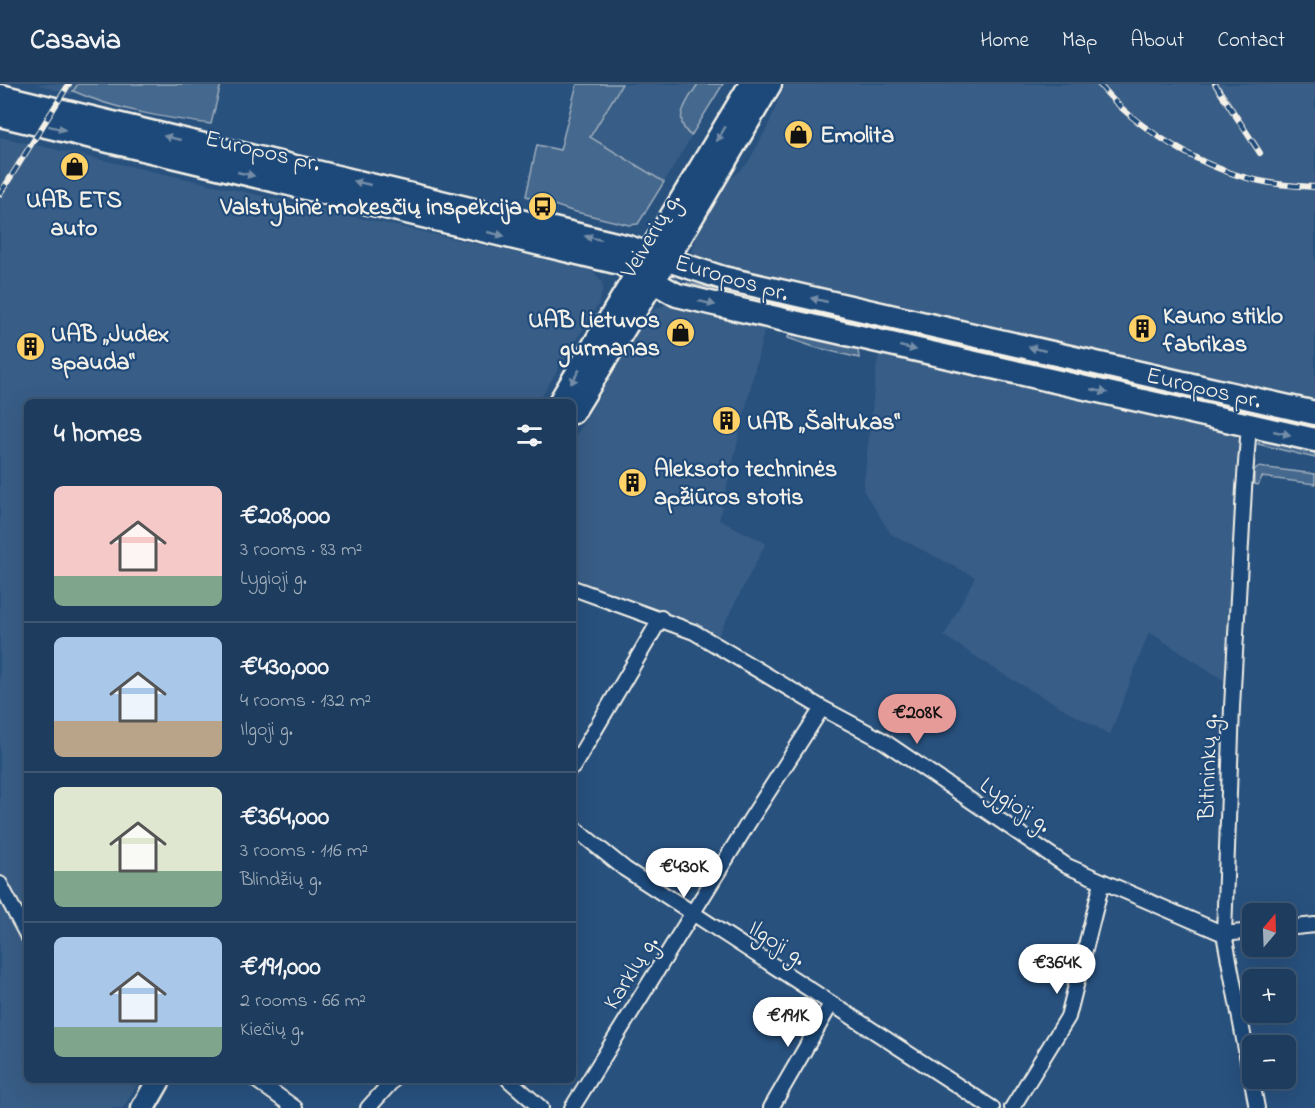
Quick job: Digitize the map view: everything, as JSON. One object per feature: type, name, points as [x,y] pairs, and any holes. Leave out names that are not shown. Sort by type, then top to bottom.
[{"type":"main road","name":"Veiverių g.","points":[[658,256],[751,84]]},
{"type":"main road","name":"Veiverių g.","points":[[562,399],[645,277],[770,84]]},
{"type":"main road","name":"Europos pr.","points":[[0,96],[658,256],[716,276],[1315,413]]},
{"type":"main road","name":"Europos pr.","points":[[0,115],[620,263],[677,295],[693,299],[1315,440]]},
{"type":"main road","name":"Veiverių g.","points":[[576,406],[645,277]]},
{"type":"main road","points":[[871,339],[876,313]]},
{"type":"main road","points":[[1249,425],[1254,412],[1264,406],[1277,404]]},
{"type":"main road","points":[[142,1108],[157,1083]]},
{"type":"street","name":"Bitininkų g.","points":[[1249,425],[1231,719],[1224,934],[1257,1108]]},
{"type":"street","name":"Lygioji g.","points":[[576,589],[662,618],[694,632],[822,708],[882,740],[1067,866],[1224,934],[1242,932]]},
{"type":"street","points":[[576,762],[662,618]]},
{"type":"street","name":"Karklų g.","points":[[572,1108],[822,708]]},
{"type":"street","name":"Ilgoji g.","points":[[576,829],[625,868],[992,1108]]},
{"type":"street","points":[[1012,1108],[1068,1017],[1102,882]]},
{"type":"street","points":[[0,884],[24,929]]},
{"type":"street","points":[[1296,927],[1315,925]]},
{"type":"street","points":[[771,1108],[831,1004]]},
{"type":"street","points":[[260,1083],[294,1108]]},
{"type":"street","points":[[368,1108],[390,1083]]},
{"type":"street","points":[[512,1083],[541,1108]]},
{"type":"shaded area","points":[[36,84],[78,84],[71,95]]},
{"type":"shaded area","points":[[78,84],[221,84],[211,124],[158,116],[89,98],[73,91]]},
{"type":"shaded area","points":[[577,84],[622,84],[590,137],[664,182],[638,224],[629,225],[572,211],[526,196],[537,145],[560,150]]},
{"type":"shaded area","points":[[622,84],[724,84],[664,182],[590,137]]},
{"type":"shaded area","points":[[698,84],[723,84],[691,136],[682,124],[682,117],[683,110]]},
{"type":"shaded area","points":[[785,84],[1315,84],[1315,406],[698,263],[693,249],[696,237],[725,184],[747,164],[767,128]]},
{"type":"shaded area","points":[[0,137],[593,271],[602,282],[603,289],[598,305],[540,399],[24,399],[24,1083],[138,1083],[123,1108],[0,1108]]},
{"type":"shaded area","points":[[687,283],[861,322],[862,326],[859,329],[765,303],[686,286]]},
{"type":"shaded area","points":[[680,302],[766,323],[719,520],[766,543],[717,638],[657,610],[576,583],[576,435],[650,312],[664,305]]},
{"type":"shaded area","points":[[790,329],[852,342],[858,349],[859,358],[788,338]]},
{"type":"shaded area","points":[[894,329],[1152,388],[1179,390],[1238,403],[1242,409],[1236,413],[889,332]]},
{"type":"shaded area","points":[[886,350],[1239,432],[1242,445],[1225,681],[1149,632],[1110,735],[1006,676],[944,636],[975,577],[891,534],[863,490],[877,363],[879,355]]},
{"type":"shaded area","points":[[1262,437],[1315,447],[1315,458],[1258,444]]},
{"type":"shaded area","points":[[1258,467],[1315,474],[1315,484],[1262,477],[1258,485],[1254,484],[1254,470]]},
{"type":"railway","points":[[0,194],[69,84]]},
{"type":"railway","points":[[1099,84],[1131,116],[1172,145],[1194,157],[1260,181],[1315,187]]},
{"type":"railway","points":[[1215,84],[1260,153]]},
{"type":"place","name":"Emolita","points":[[799,134]]},
{"type":"place","name":"UAB ETS auto","points":[[74,166]]},
{"type":"place","name":"Valstybinė mokesčių inspekcija","points":[[543,206]]},
{"type":"place","name":"Kauno stiklo fabrikas","points":[[1142,329]]},
{"type":"place","name":"UAB Lietuvos gurmanas","points":[[681,333]]},
{"type":"place","name":"UAB „Judex spauda“","points":[[30,347]]},
{"type":"place","name":"UAB „Šaltukas“","points":[[726,421]]},
{"type":"place","name":"Aleksoto techninės apžiūros stotis","points":[[633,482]]}]
